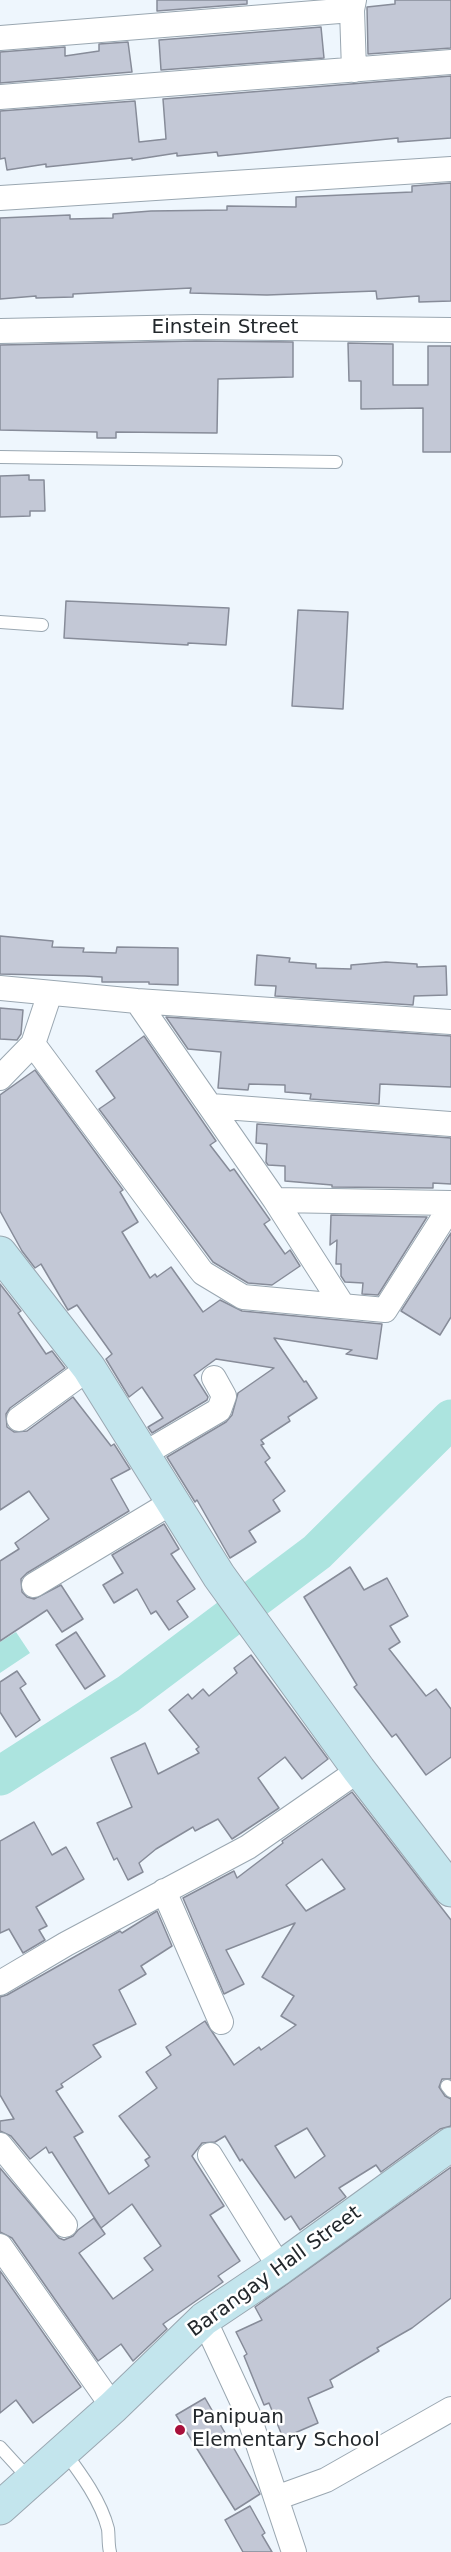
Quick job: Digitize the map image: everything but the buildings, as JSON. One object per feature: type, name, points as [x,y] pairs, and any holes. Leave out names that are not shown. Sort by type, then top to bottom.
[{"type":"main road","points":[[0,1253],[89,1368],[219,1576],[359,1770],[451,1890]]},
{"type":"main road","name":"Barangay Hall Street","points":[[0,2508],[32,2482],[113,2407],[204,2319],[280,2268],[451,2144]]},
{"type":"street","points":[[0,38],[353,5],[354,70]]},
{"type":"street","points":[[0,98],[451,62]]},
{"type":"street","points":[[0,198],[451,169]]},
{"type":"street","name":"Einstein Street","points":[[0,331],[196,327],[451,330]]},
{"type":"street","points":[[0,988],[137,1001],[451,1022]]},
{"type":"street","points":[[0,1078],[33,1044],[50,993]]},
{"type":"street","points":[[137,1001],[275,1200],[343,1306]]},
{"type":"street","points":[[33,1044],[204,1273],[243,1297],[385,1310],[451,1204]]},
{"type":"street","points":[[211,1106],[451,1124]]},
{"type":"street","points":[[275,1200],[451,1204]]},
{"type":"street","points":[[19,1419],[89,1368]]},
{"type":"street","points":[[144,1454],[219,1410],[224,1396],[214,1378]]},
{"type":"street","points":[[34,1585],[174,1501]]},
{"type":"street","points":[[0,1983],[164,1891],[248,1847],[359,1770]]},
{"type":"street","points":[[164,1891],[220,2022]]},
{"type":"street","points":[[0,2145],[65,2225]]},
{"type":"street","points":[[210,2155],[280,2268]]},
{"type":"street","points":[[0,2246],[113,2407]]},
{"type":"street","points":[[204,2319],[248,2414],[294,2552]]},
{"type":"street","points":[[276,2498],[326,2480],[451,2409]]},
{"type":"lane","points":[[0,457],[336,462]]},
{"type":"lane","points":[[0,622],[42,625]]},
{"type":"lane","points":[[0,2447],[32,2482]]},
{"type":"lane","points":[[64,2451],[82,2475],[104,2517],[110,2552]]},
{"type":"shaded area","points":[[16,1632],[30,1653],[0,1673],[0,1642]]},
{"type":"waterway","points":[[0,1776],[128,1694],[317,1552],[451,1419]]},
{"type":"place","name":"Panipuan Elementary School","points":[[180,2430]]}]
